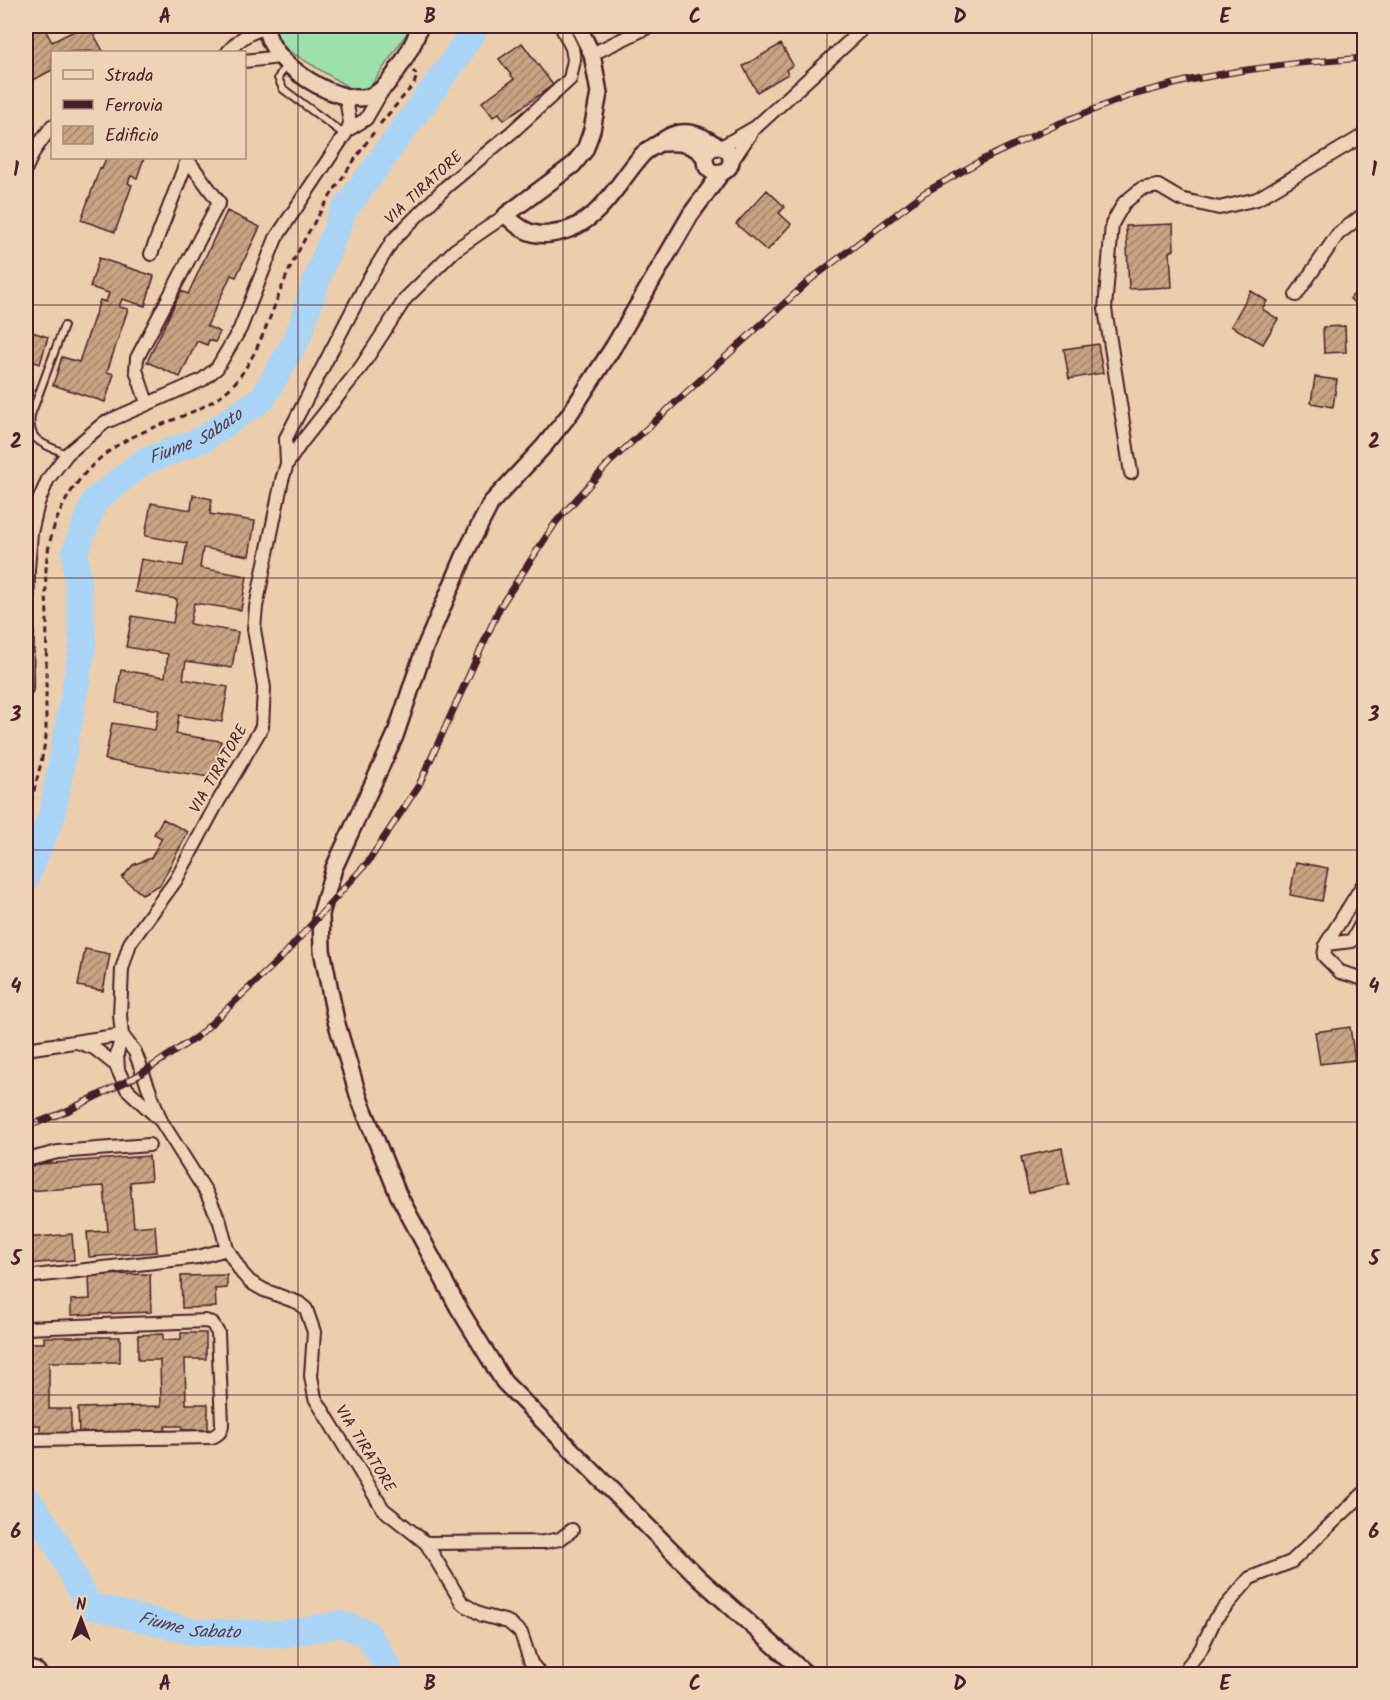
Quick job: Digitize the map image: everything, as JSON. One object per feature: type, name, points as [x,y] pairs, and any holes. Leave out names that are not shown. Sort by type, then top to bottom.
[{"type":"highway","points":[[26,1671],[35,1674]]},
{"type":"street","points":[[229,51],[238,40],[244,26]]},
{"type":"street","points":[[238,40],[266,26],[270,44],[283,60],[326,89],[346,98],[361,98],[374,95],[394,76],[422,29]]},
{"type":"street","name":"VIA TIRATORE","points":[[287,464],[286,438],[367,282],[393,240],[447,186],[512,132],[570,79],[574,60],[572,48],[561,26]]},
{"type":"street","points":[[578,26],[592,54],[599,93],[592,130],[585,150],[573,165],[506,215],[516,226],[543,235],[563,233],[593,216],[642,156],[668,136],[692,133],[720,147],[730,155],[726,168]]},
{"type":"street","points":[[592,54],[650,26]]},
{"type":"street","points":[[806,1674],[699,1578],[504,1382],[458,1307],[398,1194],[359,1098],[336,1021],[322,950],[321,914],[334,868],[395,736],[424,650],[466,552],[491,503],[544,446],[569,415],[614,346],[691,214],[756,128],[866,26]]},
{"type":"street","points":[[246,61],[283,60]]},
{"type":"street","points":[[346,133],[366,119],[386,84]]},
{"type":"street","points":[[26,689],[28,569],[31,533],[38,503],[48,479],[67,454],[104,423],[202,380],[217,368],[230,350],[240,329],[276,238],[346,133],[350,123],[346,98]]},
{"type":"street","points":[[26,168],[34,151],[51,127]]},
{"type":"street","points":[[691,214],[709,150],[720,147],[756,128]]},
{"type":"street","points":[[1131,473],[1105,309],[1112,224],[1124,203],[1141,189],[1158,186],[1180,199],[1219,208],[1257,199],[1365,135]]},
{"type":"street","points":[[660,143],[676,142],[692,146],[700,151],[713,172],[726,168]]},
{"type":"street","points":[[151,254],[188,159]]},
{"type":"street","points":[[147,403],[136,370],[137,358],[219,202],[189,159]]},
{"type":"street","points":[[1296,295],[1338,234],[1365,214]]},
{"type":"street","name":"VIA TIRATORE","points":[[506,215],[455,250],[406,298],[361,367],[287,464],[256,607],[255,646],[264,688],[262,727],[214,807],[176,880],[130,943],[122,969],[120,1015],[122,1035],[117,1054],[117,1066],[127,1089],[160,1121],[206,1191],[220,1222],[227,1249],[242,1273],[250,1282],[264,1290],[299,1303],[306,1310],[314,1332],[311,1376],[315,1398],[322,1413],[383,1509],[426,1543],[462,1603],[482,1615],[508,1622],[521,1633],[531,1663],[540,1674]]},
{"type":"street","points":[[1365,883],[1326,944],[1324,956],[1340,972],[1365,979]]},
{"type":"street","points":[[1326,944],[1352,941],[1365,919]]},
{"type":"street","points":[[26,1049],[122,1035]]},
{"type":"street","name":"VIA TIRATORE","points":[[122,1035],[135,1052],[160,1121]]},
{"type":"street","points":[[76,1042],[94,1048],[117,1066]]},
{"type":"street","points":[[26,1160],[58,1152],[149,1146]]},
{"type":"street","points":[[26,1277],[198,1257],[227,1249]]},
{"type":"street","points":[[26,1328],[205,1321],[212,1323],[218,1333],[222,1423],[222,1429],[212,1437],[26,1439]]},
{"type":"street","points":[[1182,1674],[1201,1649],[1215,1619],[1251,1578],[1291,1562],[1365,1493]]},
{"type":"street","points":[[426,1543],[544,1542],[560,1539],[572,1530]]},
{"type":"lane","points":[[283,60],[278,78],[283,89],[346,133]]},
{"type":"lane","points":[[64,326],[31,415],[30,426],[32,435],[40,442],[67,454]]},
{"type":"path","points":[[26,822],[46,737],[46,567],[53,533],[63,503],[75,483],[95,461],[124,441],[215,400],[229,390],[239,377],[257,345],[292,265],[316,220],[342,177],[378,126],[414,84],[417,75],[402,62]]},
{"type":"green space","points":[[273,26],[412,26],[368,90],[353,90],[284,48],[274,39]]},
{"type":"building","points":[[26,26],[43,26],[52,42],[84,26],[89,26],[103,51],[51,51],[51,71],[26,84],[26,54],[28,52]]},
{"type":"building","points":[[522,43],[553,85],[504,120],[499,113],[493,117],[482,102],[514,79],[499,59]]},
{"type":"building","points":[[781,44],[793,65],[786,70],[788,74],[757,92],[743,66]]},
{"type":"building","points":[[106,159],[144,159],[137,178],[131,176],[128,183],[132,185],[115,232],[81,220],[100,168],[102,169]]},
{"type":"building","points":[[767,190],[785,207],[779,213],[791,224],[767,251],[736,224]]},
{"type":"building","points":[[227,211],[260,227],[236,277],[231,275],[207,326],[220,332],[215,342],[209,340],[207,345],[197,341],[180,377],[147,362],[181,291],[188,294]]},
{"type":"building","points":[[1173,224],[1174,250],[1170,252],[1172,287],[1129,289],[1126,226]]},
{"type":"building","points":[[99,258],[154,276],[145,306],[122,299],[119,307],[128,309],[107,372],[114,374],[105,402],[53,385],[62,357],[79,362],[100,300],[106,302],[109,293],[90,287]]},
{"type":"building","points":[[1364,281],[1364,311],[1350,299]]},
{"type":"building","points":[[1251,291],[1267,301],[1262,309],[1278,319],[1263,344],[1231,326]]},
{"type":"building","points":[[1345,326],[1346,352],[1324,353],[1323,327]]},
{"type":"building","points":[[26,330],[48,337],[40,364],[26,359]]},
{"type":"building","points":[[1098,344],[1103,373],[1069,379],[1064,349]]},
{"type":"building","points":[[1315,377],[1337,380],[1333,407],[1311,403]]},
{"type":"building","points":[[26,379],[32,381],[26,402]]},
{"type":"building","points":[[193,495],[212,499],[210,514],[255,521],[249,556],[203,548],[200,568],[247,576],[241,610],[194,603],[190,624],[238,632],[232,668],[186,661],[183,679],[228,687],[222,722],[179,715],[176,734],[221,741],[214,778],[105,760],[112,723],[155,730],[159,710],[116,703],[121,670],[165,677],[168,654],[126,647],[132,616],[173,623],[177,599],[135,592],[141,559],[183,566],[187,543],[145,536],[151,503],[191,510]]},
{"type":"building","points":[[163,819],[188,832],[160,885],[142,894],[122,878],[133,865],[151,858],[162,838],[154,834]]},
{"type":"building","points":[[1296,862],[1328,868],[1322,901],[1290,895]]},
{"type":"building","points":[[85,949],[110,954],[103,991],[78,986]]},
{"type":"building","points":[[1350,1027],[1355,1060],[1320,1064],[1315,1032]]},
{"type":"building","points":[[1062,1148],[1069,1184],[1029,1193],[1021,1157]]},
{"type":"building","points":[[149,1156],[151,1180],[130,1182],[134,1227],[155,1225],[157,1252],[89,1257],[87,1232],[108,1231],[104,1186],[26,1191],[26,1165]]},
{"type":"building","points":[[72,1234],[74,1260],[26,1264],[26,1238]]},
{"type":"building","points":[[150,1274],[151,1312],[71,1315],[71,1300],[90,1299],[89,1275]]},
{"type":"building","points":[[227,1275],[227,1288],[215,1289],[216,1307],[182,1308],[181,1276]]},
{"type":"building","points":[[181,1333],[206,1333],[206,1359],[185,1359],[186,1404],[208,1404],[208,1430],[182,1430],[182,1426],[165,1426],[166,1432],[79,1434],[78,1408],[161,1406],[160,1360],[138,1360],[138,1335],[163,1334],[163,1340],[181,1339]]},
{"type":"building","points":[[44,1337],[120,1337],[120,1362],[49,1362],[49,1409],[71,1409],[71,1434],[40,1434],[40,1425],[29,1425],[29,1414],[26,1414],[26,1343],[44,1343]]},
{"type":"waterway","name":"Fiume Sabato","points":[[26,878],[52,815],[83,644],[75,552],[95,500],[143,462],[203,439],[263,398],[298,337],[316,281],[343,212],[455,59],[476,26]]},
{"type":"waterway","name":"Fiume Sabato","points":[[26,1498],[52,1536],[88,1605],[194,1632],[285,1634],[340,1624],[367,1633],[390,1671],[388,1674]]},
{"type":"railway","points":[[26,1127],[67,1111],[139,1075],[198,1036],[282,957],[368,862],[419,785],[500,607],[556,522],[609,463],[810,280],[924,193],[982,160],[1058,124],[1128,96],[1190,80],[1299,63],[1364,58]]}]
